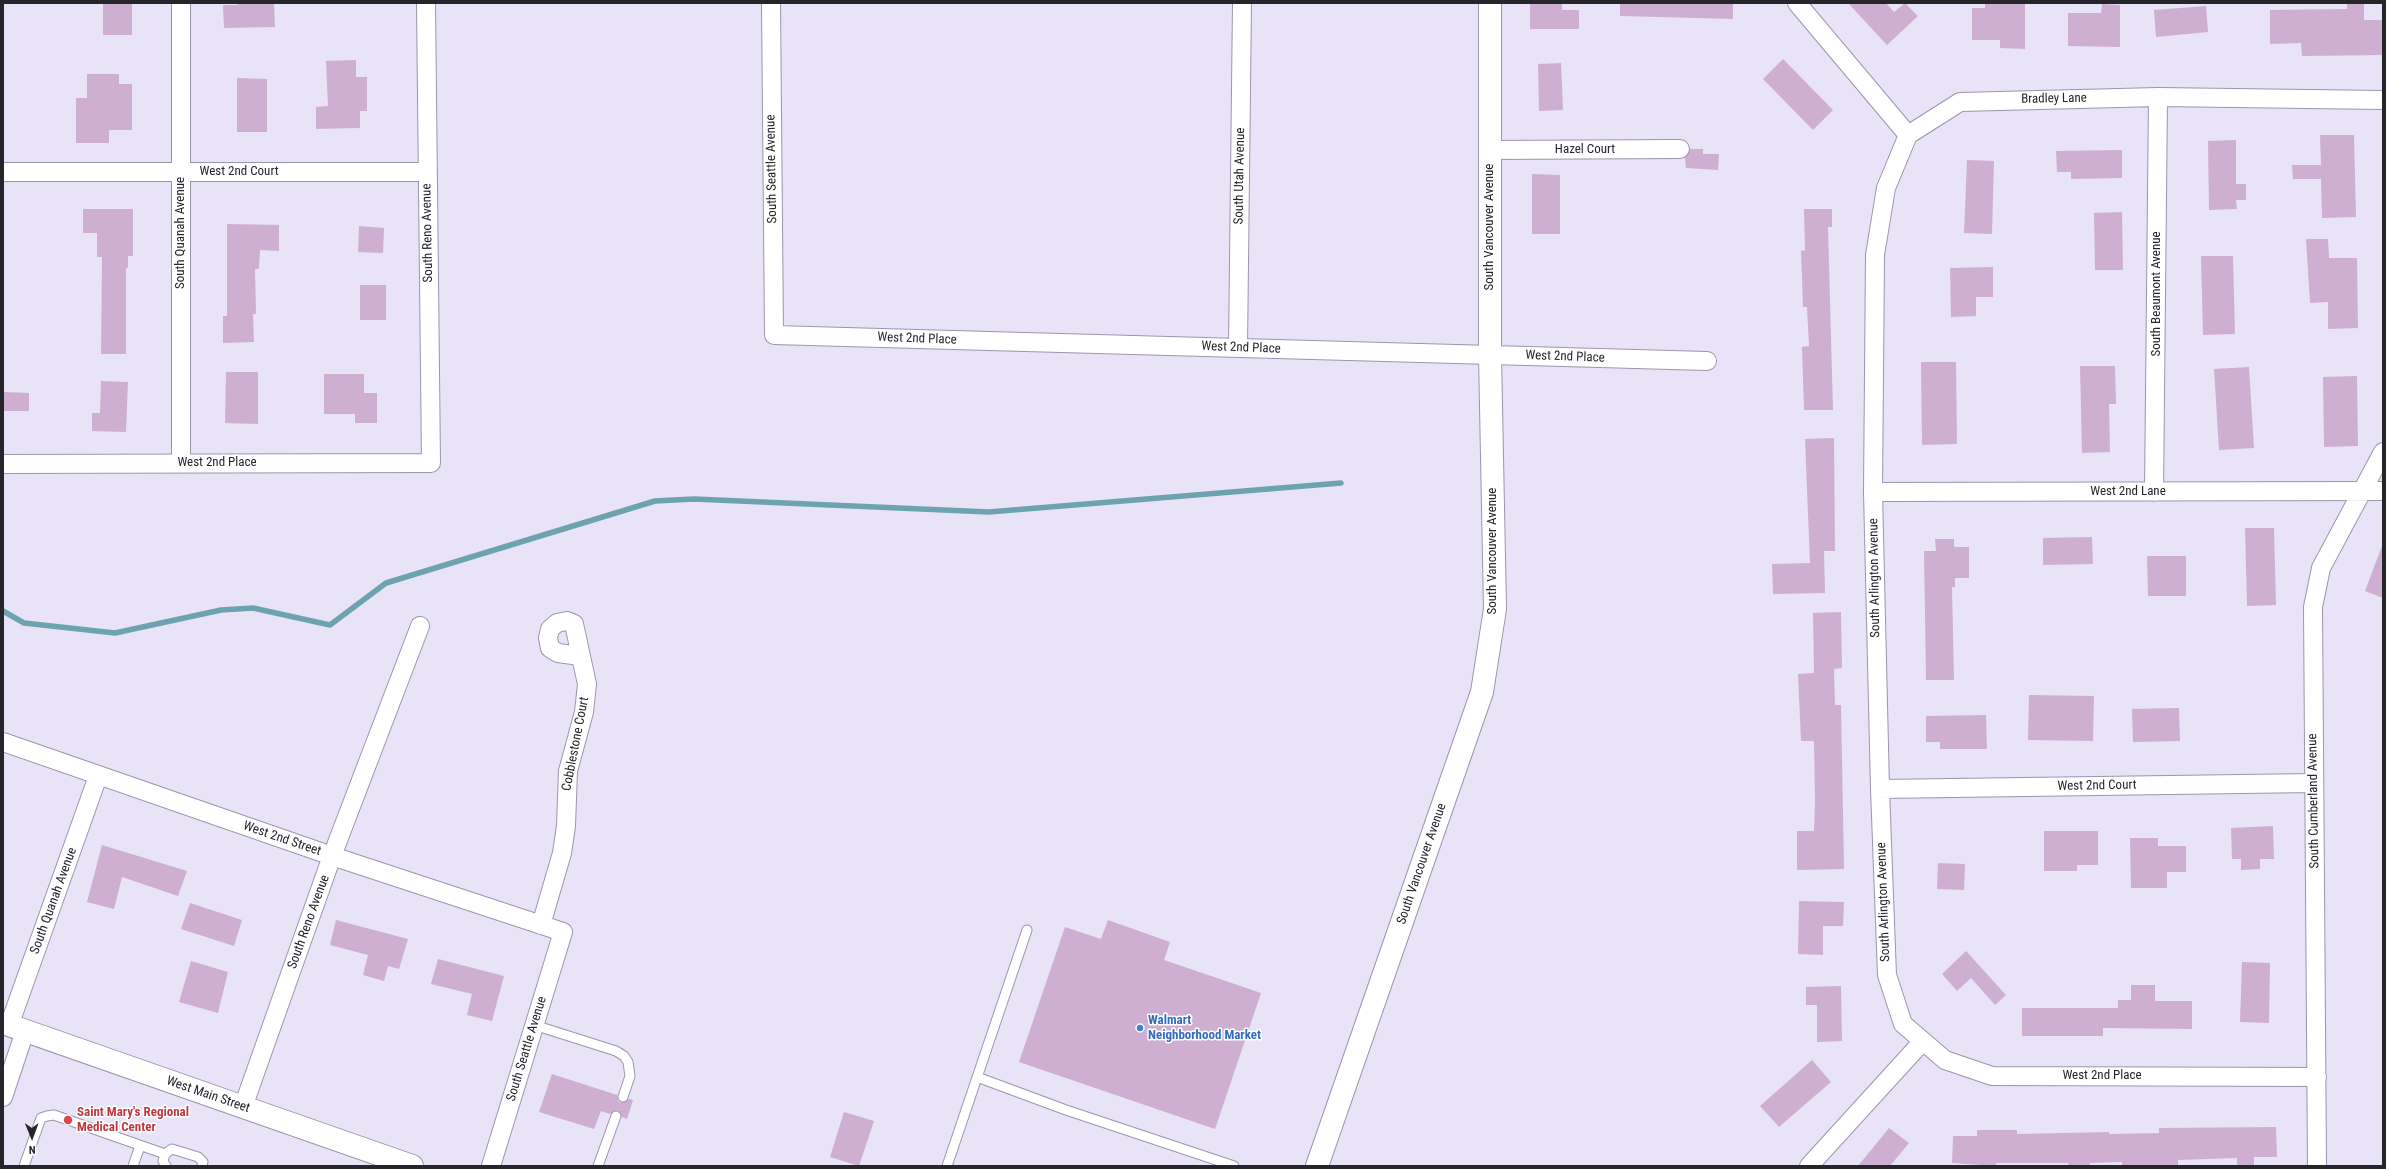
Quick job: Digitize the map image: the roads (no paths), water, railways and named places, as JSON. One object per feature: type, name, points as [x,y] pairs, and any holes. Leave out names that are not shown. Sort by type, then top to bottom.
[{"type":"street","name":"South Quanah Avenue","points":[[181,3],[181,462]]},
{"type":"street","name":"South Reno Avenue","points":[[426,3],[431,463]]},
{"type":"street","name":"South Seattle Avenue","points":[[771,3],[774,335]]},
{"type":"street","name":"South Utah Avenue","points":[[1238,348],[1242,3]]},
{"type":"street","name":"South Vancouver Avenue","points":[[1317,1166],[1482,692],[1495,609],[1490,355],[1490,3]]},
{"type":"street","points":[[1797,3],[1908,135]]},
{"type":"street","name":"Bradley Lane","points":[[1908,135],[1960,102],[2158,97],[2383,100]]},
{"type":"street","name":"South Beaumont Avenue","points":[[2154,492],[2158,97]]},
{"type":"street","name":"South Arlington Avenue","points":[[1903,1024],[1887,975],[1880,789],[1874,492],[1875,255],[1886,188],[1908,135]]},
{"type":"street","name":"Hazel Court","points":[[1490,150],[1680,149]]},
{"type":"street","name":"West 2nd Court","points":[[3,172],[427,172]]},
{"type":"street","name":"West 2nd Place","points":[[774,335],[1707,361]]},
{"type":"street","name":"South Cumberland Avenue","points":[[2317,1166],[2313,607],[2321,568],[2383,452]]},
{"type":"street","name":"West 2nd Place","points":[[3,464],[181,462],[431,463]]},
{"type":"street","name":"West 2nd Lane","points":[[1874,492],[2383,491]]},
{"type":"street","name":"South Reno Avenue","points":[[243,1107],[332,856],[420,626]]},
{"type":"street","name":"Cobblestone Court","points":[[541,925],[562,853],[566,826],[568,771],[584,712],[587,684],[584,666],[580,656]]},
{"type":"street","name":"West 2nd Street","points":[[3,742],[332,856],[563,932]]},
{"type":"street","name":"South Quanah Avenue","points":[[3,1097],[12,1027],[98,776]]},
{"type":"street","name":"West 2nd Court","points":[[1880,789],[2314,783]]},
{"type":"street","name":"South Seattle Avenue","points":[[491,1166],[563,932]]},
{"type":"street","name":"West 2nd Place","points":[[1903,1024],[1945,1060],[1992,1076],[2317,1077]]},
{"type":"street","name":"West Main Street","points":[[12,1027],[412,1166]]},
{"type":"street","points":[[1809,1166],[1923,1041]]},
{"type":"lane","points":[[947,1166],[1027,930]]},
{"type":"lane","points":[[534,1025],[616,1051],[624,1056],[628,1062],[630,1076],[623,1097]]},
{"type":"lane","points":[[977,1077],[1066,1110],[1234,1166]]},
{"type":"lane","points":[[24,1166],[41,1118],[54,1115],[165,1154]]},
{"type":"lane","points":[[598,1166],[616,1116]]},
{"type":"lane","points":[[133,1166],[140,1146]]},
{"type":"lane","points":[[166,1166],[163,1161],[165,1154],[172,1149],[198,1156],[203,1162],[202,1166]]},
{"type":"waterway","points":[[3,611],[24,623],[115,633],[221,610],[253,608],[330,625],[386,583],[655,501],[694,499],[989,512],[1341,483]]},
{"type":"place","name":"Walmart Neighborhood Market","points":[[1140,1028]]},
{"type":"place","name":"Saint Mary's Regional Medical Center","points":[[68,1120]]}]
